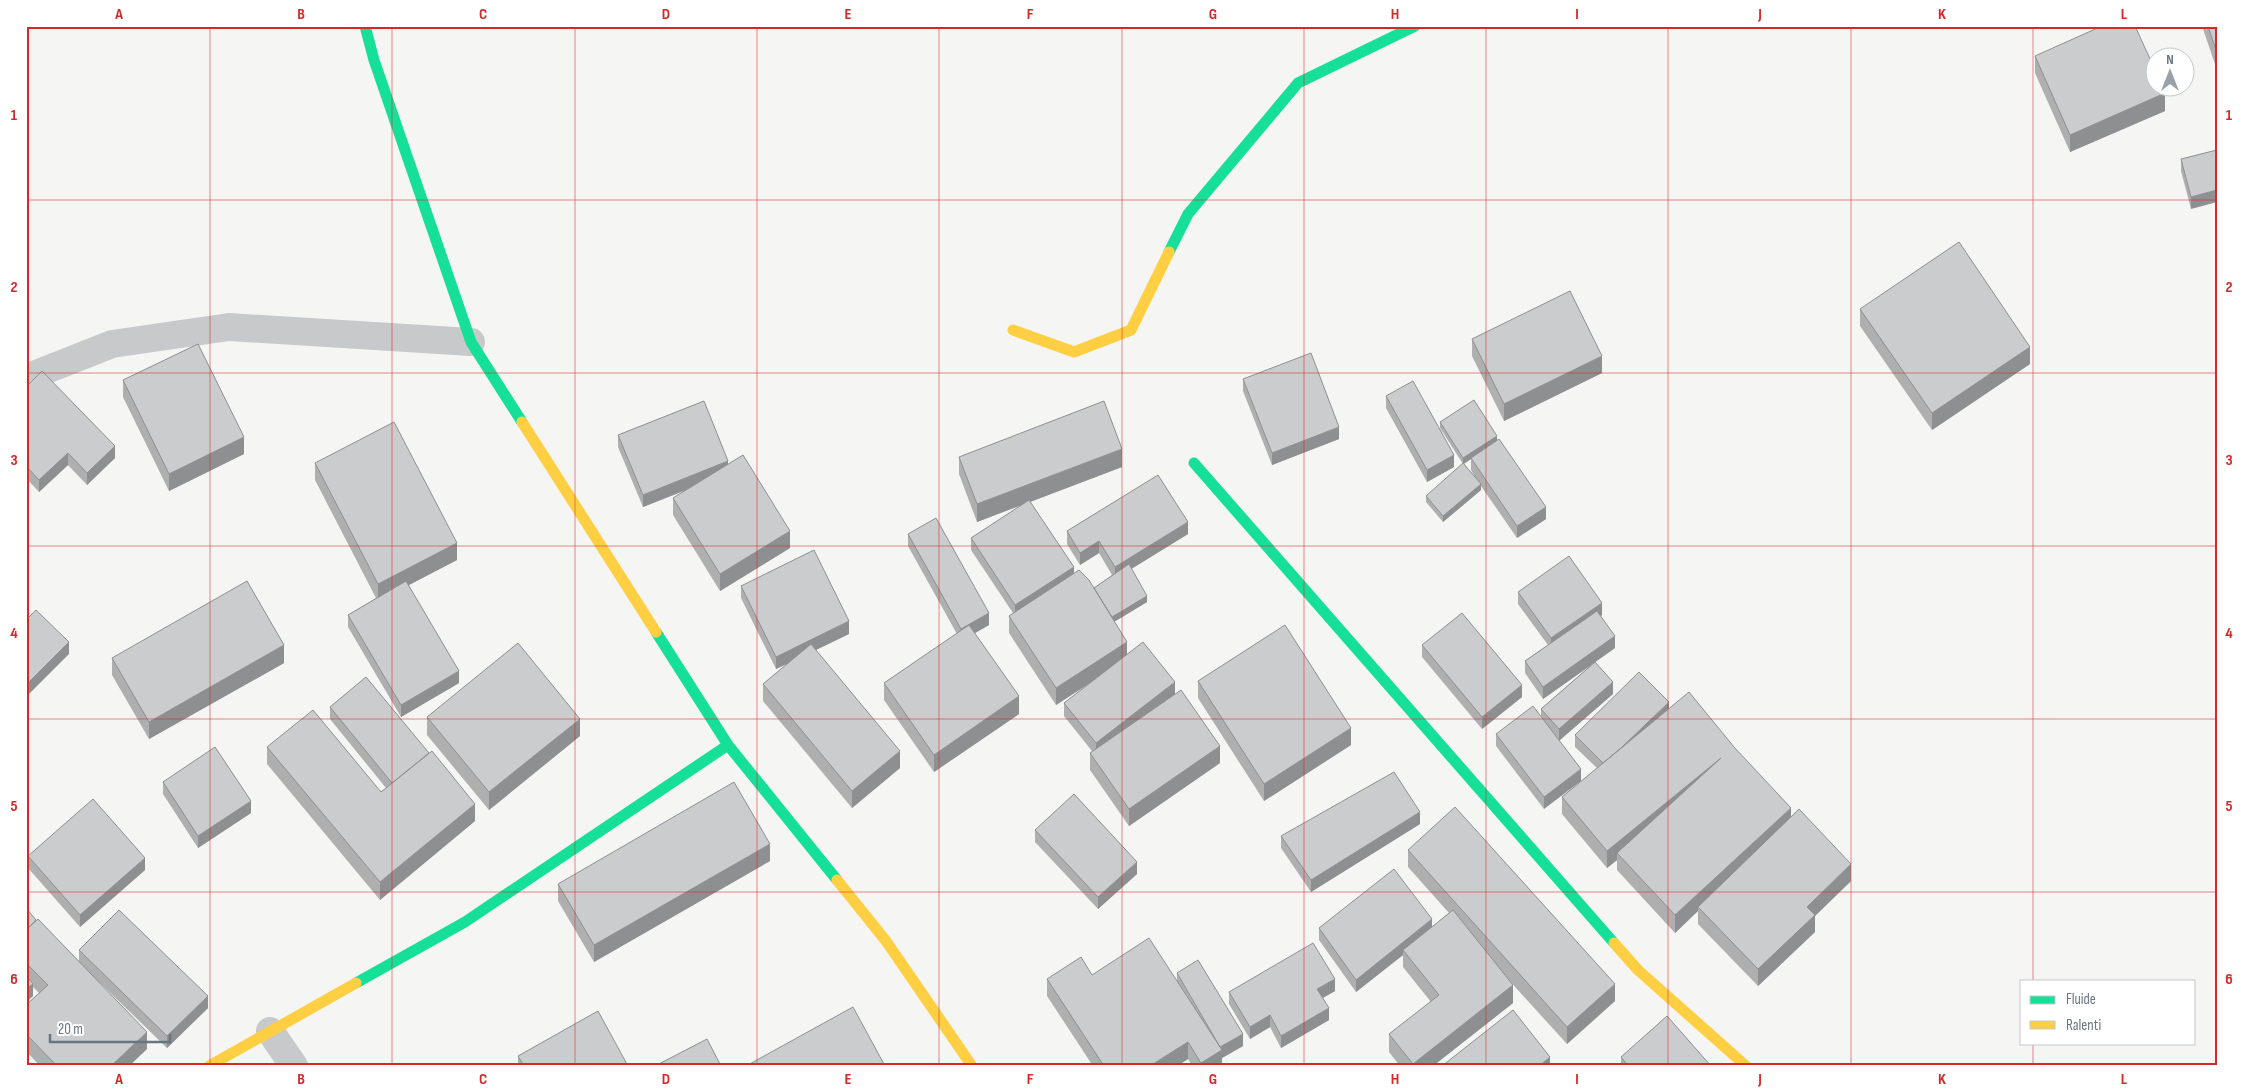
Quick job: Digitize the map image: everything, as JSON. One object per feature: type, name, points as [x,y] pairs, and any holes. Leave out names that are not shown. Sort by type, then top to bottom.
[{"type":"street","points":[[365,26],[374,60],[471,342],[728,745],[886,940],[972,1066]]},
{"type":"street","points":[[1013,330],[1074,352],[1131,330],[1188,214],[1298,83],[1415,26]]},
{"type":"street","points":[[26,378],[112,344],[229,327],[471,342]]},
{"type":"street","points":[[1194,464],[1638,970],[1746,1066]]},
{"type":"street","points":[[209,1066],[465,922],[728,745]]},
{"type":"street","points":[[270,1031],[294,1066]]},
{"type":"building","points":[[2102,26],[2135,26],[2146,50],[2146,98],[2154,98],[2070,135],[2035,56]]},
{"type":"building","points":[[2208,26],[2217,26],[2217,53]]},
{"type":"building","points":[[2217,150],[2217,190],[2191,197],[2181,159]]},
{"type":"building","points":[[1959,242],[2030,347],[1932,413],[1860,309]]},
{"type":"building","points":[[1570,291],[1602,356],[1504,404],[1472,339]]},
{"type":"building","points":[[198,344],[244,437],[169,474],[123,380]]},
{"type":"building","points":[[1311,353],[1339,427],[1272,453],[1243,379]]},
{"type":"building","points":[[42,371],[115,446],[87,473],[68,453],[39,480],[26,466],[26,387]]},
{"type":"building","points":[[1413,381],[1454,455],[1427,470],[1386,396]]},
{"type":"building","points":[[1474,400],[1497,436],[1463,458],[1440,422]]},
{"type":"building","points":[[704,401],[728,461],[643,495],[618,435]]},
{"type":"building","points":[[1104,401],[1122,449],[977,504],[959,457]]},
{"type":"building","points":[[394,422],[457,543],[378,584],[315,463]]},
{"type":"building","points":[[1499,439],[1546,507],[1517,526],[1471,458]]},
{"type":"building","points":[[743,455],[790,531],[720,574],[673,498]]},
{"type":"building","points":[[1463,463],[1481,484],[1443,516],[1426,496]]},
{"type":"building","points":[[1158,475],[1188,522],[1115,567],[1099,541],[1080,553],[1067,531]]},
{"type":"building","points":[[1029,500],[1074,567],[1015,605],[971,538]]},
{"type":"building","points":[[936,518],[989,613],[961,629],[908,534]]},
{"type":"building","points":[[814,550],[849,621],[776,657],[741,586]]},
{"type":"building","points":[[1569,556],[1602,603],[1551,638],[1518,592]]},
{"type":"building","points":[[1129,564],[1147,596],[1112,617],[1094,588]]},
{"type":"building","points":[[1079,570],[1089,580],[1127,642],[1056,688],[1009,616]]},
{"type":"building","points":[[247,581],[284,645],[149,722],[112,658]]},
{"type":"building","points":[[406,581],[459,671],[401,705],[348,615]]},
{"type":"building","points":[[36,610],[69,642],[26,685],[26,620]]},
{"type":"building","points":[[1597,611],[1615,636],[1543,687],[1525,661]]},
{"type":"building","points":[[1462,613],[1522,685],[1482,717],[1422,645]]},
{"type":"building","points":[[969,625],[1019,696],[934,755],[884,683]]},
{"type":"building","points":[[1285,625],[1351,728],[1264,784],[1198,681]]},
{"type":"building","points":[[1143,642],[1175,682],[1096,743],[1064,703]]},
{"type":"building","points":[[518,643],[580,719],[489,792],[427,717]]},
{"type":"building","points":[[811,644],[900,751],[852,791],[763,684]]},
{"type":"building","points":[[1595,662],[1613,682],[1559,729],[1541,709]]},
{"type":"building","points":[[1639,672],[1669,702],[1603,763],[1575,735]]},
{"type":"building","points":[[366,677],[429,753],[392,783],[330,707]]},
{"type":"building","points":[[1181,690],[1220,746],[1129,809],[1090,753]]},
{"type":"building","points":[[1689,692],[1734,747],[1791,808],[1675,915],[1617,853],[1721,758],[1607,851],[1562,797]]},
{"type":"building","points":[[1533,706],[1581,769],[1544,797],[1496,734]]},
{"type":"building","points":[[313,710],[381,792],[432,751],[475,804],[380,882],[267,747]]},
{"type":"building","points":[[215,747],[251,801],[198,836],[163,782]]},
{"type":"building","points":[[1394,772],[1420,812],[1311,880],[1281,836]]},
{"type":"building","points":[[734,782],[770,844],[594,945],[558,884]]},
{"type":"building","points":[[1074,794],[1137,862],[1098,897],[1035,830]]},
{"type":"building","points":[[93,799],[145,858],[80,915],[28,856]]},
{"type":"building","points":[[1455,807],[1615,984],[1567,1027],[1408,850]]},
{"type":"building","points":[[1799,809],[1851,864],[1807,907],[1815,915],[1758,969],[1698,907]]},
{"type":"building","points":[[1394,869],[1432,919],[1356,980],[1319,928]]},
{"type":"building","points":[[26,908],[36,920],[26,930]]},
{"type":"building","points":[[119,910],[208,996],[167,1036],[79,950]]},
{"type":"building","points":[[1453,910],[1513,985],[1413,1064],[1389,1034],[1439,995],[1403,950]]},
{"type":"building","points":[[38,919],[147,1032],[111,1066],[57,1066],[26,1034],[26,1005],[48,985],[26,963],[26,930]]},
{"type":"building","points":[[1149,938],[1222,1050],[1201,1063],[1188,1042],[1153,1064],[1155,1066],[1104,1066],[1047,979],[1081,957],[1092,975]]},
{"type":"building","points":[[1313,943],[1335,979],[1317,989],[1329,1008],[1281,1036],[1270,1015],[1250,1027],[1229,992]]},
{"type":"building","points":[[1198,960],[1243,1034],[1220,1047],[1177,973]]},
{"type":"building","points":[[26,975],[33,984],[26,989]]},
{"type":"building","points":[[853,1007],[885,1066],[746,1066]]},
{"type":"building","points":[[1513,1010],[1550,1057],[1539,1066],[1442,1066]]},
{"type":"building","points":[[598,1011],[628,1066],[524,1066],[518,1056]]},
{"type":"building","points":[[1667,1016],[1711,1066],[1628,1066],[1621,1057]]},
{"type":"building","points":[[707,1039],[721,1066],[655,1066]]},
{"type":"traffic: fast","points":[[365,26],[374,60],[471,342],[522,422]]},
{"type":"traffic: fast","points":[[1169,252],[1188,214],[1298,83],[1415,26]]},
{"type":"traffic: fast","points":[[1194,463],[1614,943]]},
{"type":"traffic: fast","points":[[656,632],[728,745],[837,880]]},
{"type":"traffic: fast","points":[[356,983],[465,922],[728,745]]},
{"type":"traffic: slow","points":[[1013,330],[1074,352],[1131,330],[1169,252]]},
{"type":"traffic: slow","points":[[522,422],[656,632]]},
{"type":"traffic: slow","points":[[837,880],[886,941],[972,1066]]},
{"type":"traffic: slow","points":[[1614,943],[1638,970],[1746,1066]]},
{"type":"traffic: slow","points":[[209,1066],[356,983]]}]
